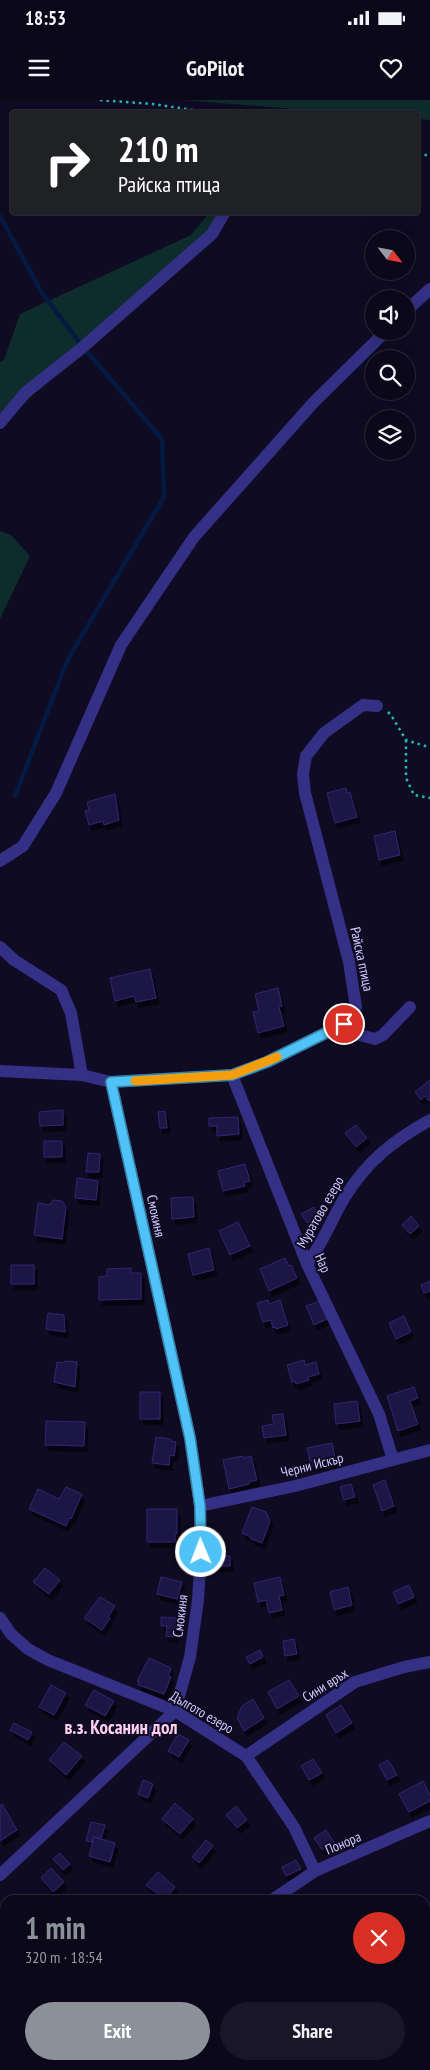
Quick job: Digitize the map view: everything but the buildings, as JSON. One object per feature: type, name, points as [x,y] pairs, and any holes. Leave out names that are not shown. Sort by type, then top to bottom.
[{"type":"street","points":[[0,423],[25,394],[83,347],[212,234],[223,215]]},
{"type":"street","points":[[415,303],[430,289]]},
{"type":"street","points":[[0,861],[23,846],[56,793],[121,646],[194,537],[313,403],[377,340]]},
{"type":"street","name":"Райска птица","points":[[344,1024],[356,1007],[349,962],[305,793],[303,774],[306,756],[324,733],[362,705],[377,706]]},
{"type":"street","points":[[0,946],[14,960],[61,990],[71,1013],[82,1075]]},
{"type":"street","points":[[0,1071],[82,1075],[111,1082],[232,1075],[267,1062],[344,1024],[356,1034],[369,1039],[375,1039],[383,1035],[410,1007]]},
{"type":"street","name":"Нар","points":[[232,1075],[306,1264],[380,1414],[393,1460]]},
{"type":"street","name":"Смокиня","points":[[111,1082],[190,1438],[200,1506],[201,1552],[198,1600],[190,1656],[175,1711]]},
{"type":"street","name":"Муратово езеро","points":[[306,1264],[319,1248],[344,1198],[373,1159],[402,1135],[430,1120]]},
{"type":"street","name":"Черни Искър","points":[[200,1506],[295,1486],[430,1450]]},
{"type":"street","name":"Дългото езеро","points":[[0,1618],[28,1649],[48,1660],[175,1711],[246,1756],[294,1827],[315,1871]]},
{"type":"street","name":"Сини връх","points":[[246,1756],[355,1682],[404,1666],[430,1662]]},
{"type":"street","points":[[0,1875],[175,1711]]},
{"type":"street","name":"Понора","points":[[279,1895],[315,1871],[430,1822]]},
{"type":"path","points":[[100,100],[153,104],[193,110]]},
{"type":"path","points":[[377,706],[391,715],[406,740],[406,778],[414,796],[430,798]]},
{"type":"path","points":[[406,740],[430,746]]},
{"type":"green space","points":[[183,100],[430,100],[430,120],[420,119],[420,110],[307,110]]},
{"type":"green space","points":[[207,215],[220,215],[201,243],[49,378],[0,429],[0,362],[4,360],[20,314],[191,235]]},
{"type":"green space","points":[[0,531],[11,535],[30,556],[0,619]]},
{"type":"waterway","points":[[0,216],[42,293],[83,347],[162,439],[164,497],[68,659],[15,796]]},
{"type":"slow traffic","points":[[135,1081],[232,1075],[277,1057]]},
{"type":"district","name":"в.з. Косанин дол","points":[[121,1727]]},
{"type":"route","points":[[201,1552],[200,1506],[190,1438],[111,1082],[232,1075],[267,1062],[344,1024]]}]
